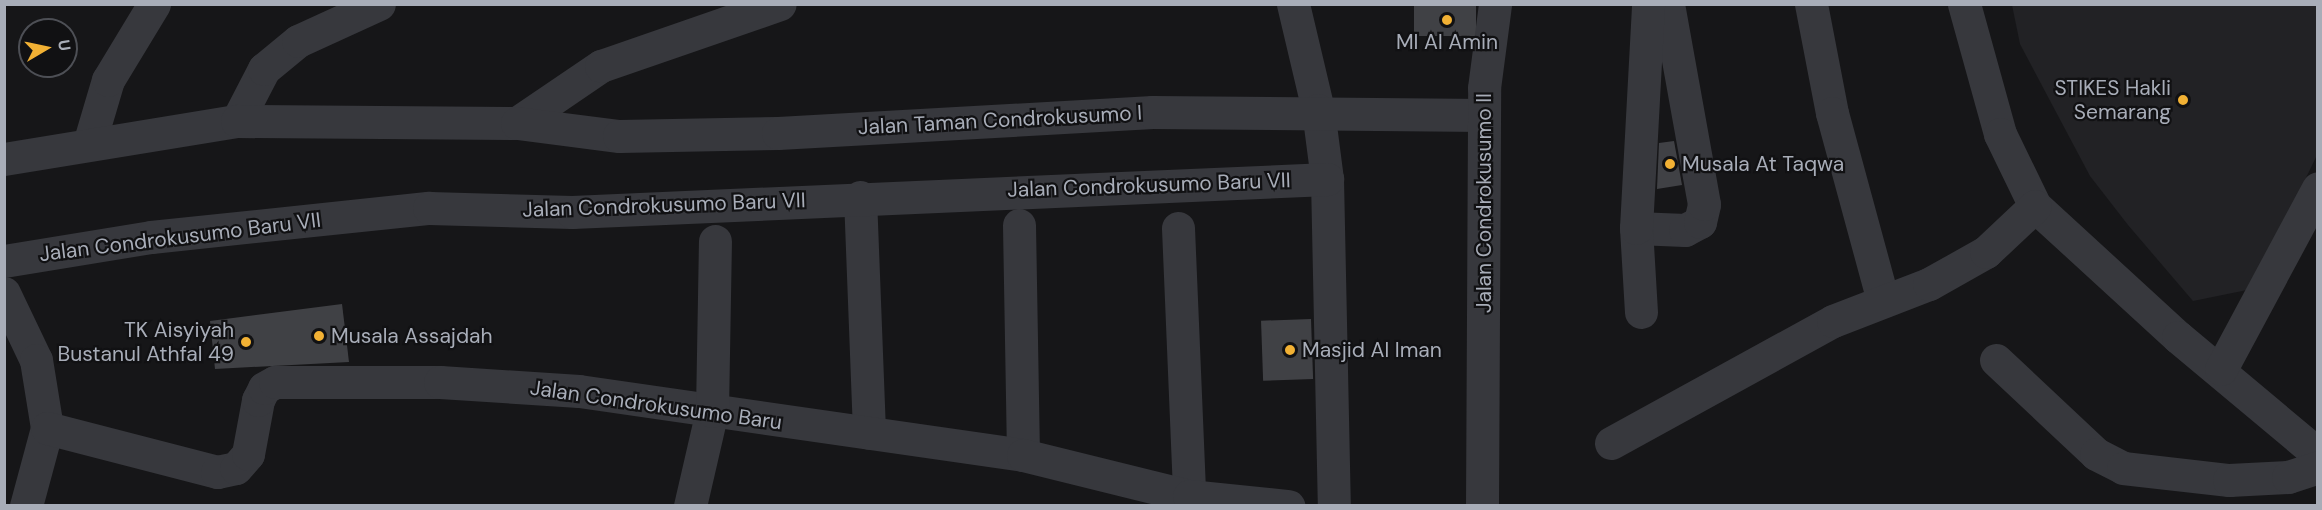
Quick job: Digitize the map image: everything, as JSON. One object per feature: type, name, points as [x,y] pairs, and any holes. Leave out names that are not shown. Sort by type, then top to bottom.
[{"type":"street","points":[[89,144],[108,80],[154,4]]},
{"type":"street","points":[[237,121],[264,69],[298,41],[379,4]]},
{"type":"street","points":[[517,123],[601,66],[780,4]]},
{"type":"street","points":[[1293,4],[1318,110],[1327,179],[1334,506]]},
{"type":"street","name":"Jalan Condrokusumo II","points":[[1482,506],[1485,403],[1484,115],[1495,4]]},
{"type":"street","points":[[1641,312],[1636,228],[1648,4]]},
{"type":"street","points":[[1636,228],[1685,230],[1700,222],[1704,204],[1668,4]]},
{"type":"street","points":[[1811,4],[1832,113],[1883,301]]},
{"type":"street","points":[[1964,4],[2000,134],[2036,207],[2178,337],[2221,369],[2318,454]]},
{"type":"street","name":"Jalan Taman Condrokusumo I","points":[[4,159],[237,121],[517,123],[619,136],[778,133],[1152,112],[1318,110],[1484,115]]},
{"type":"street","name":"Jalan Condrokusumo Baru VII","points":[[4,261],[151,237],[429,208],[572,212],[860,197],[1327,179]]},
{"type":"street","points":[[2221,369],[2318,188]]},
{"type":"street","points":[[860,197],[869,434]]},
{"type":"street","points":[[1611,443],[1833,321],[1929,284],[1986,252],[2036,207]]},
{"type":"street","points":[[1019,225],[1023,455]]},
{"type":"street","points":[[1178,228],[1189,496]]},
{"type":"street","points":[[690,506],[712,411],[714,241]]},
{"type":"street","points":[[4,293],[36,360],[47,428],[26,506]]},
{"type":"street","points":[[1996,360],[2096,454],[2122,468],[2229,480],[2288,477],[2318,466]]},
{"type":"street","name":"Jalan Condrokusumo Baru","points":[[47,428],[217,472],[236,468],[248,454],[258,400],[264,388],[275,382],[440,382],[579,391],[1023,455],[1189,496],[1288,506]]},
{"type":"shaded area","name":"STIKES Hakli Semarang","points":[[2012,5],[2317,5],[2317,155],[2252,289],[2193,301],[2128,225],[2090,176],[2020,44]]},
{"type":"building","name":"MI Al Amin","points":[[1414,4],[1476,4],[1476,36],[1414,36]]},
{"type":"building","points":[[1674,141],[1682,185],[1657,189],[1659,143]]},
{"type":"building","points":[[342,304],[349,362],[215,369],[210,321]]},
{"type":"building","name":"Masjid Al Iman","points":[[1311,319],[1313,379],[1263,381],[1261,321]]},
{"type":"place","name":"MI Al Amin","points":[[1447,20]]},
{"type":"place","name":"STIKES Hakli Semarang","points":[[2183,100]]},
{"type":"place","name":"Musala At Taqwa","points":[[1670,164]]},
{"type":"place","name":"Musala Assajdah","points":[[319,336]]},
{"type":"place","name":"TK Aisyiyah Bustanul Athfal 49","points":[[246,342]]},
{"type":"place","name":"Masjid Al Iman","points":[[1290,350]]}]
